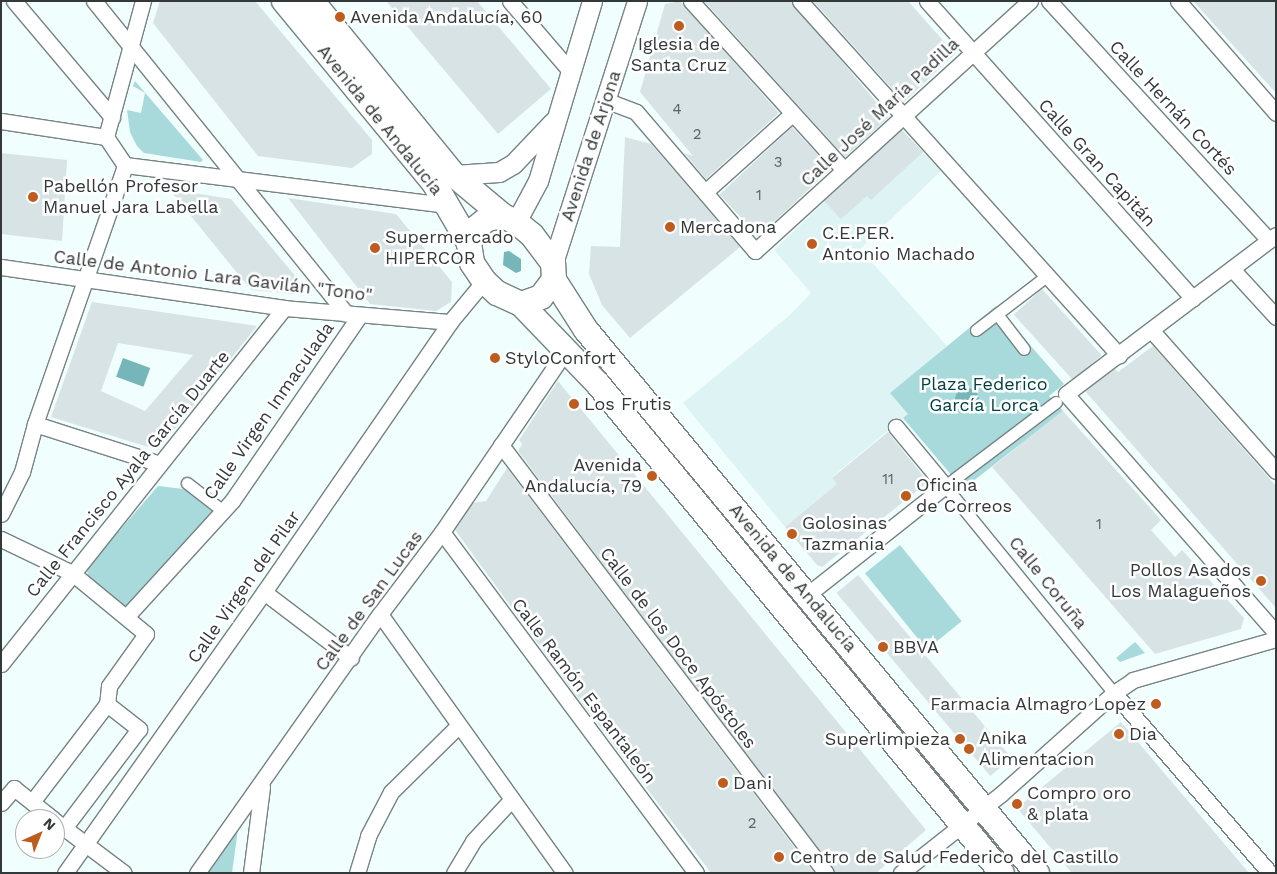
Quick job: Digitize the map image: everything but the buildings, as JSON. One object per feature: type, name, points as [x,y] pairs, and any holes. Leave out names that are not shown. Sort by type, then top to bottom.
[{"type":"main road","name":"Avenida de Andalucía","points":[[284,1],[434,184],[469,243]]},
{"type":"main road","name":"Avenida de Andalucía","points":[[318,3],[454,175],[510,219]]},
{"type":"main road","points":[[510,219],[532,235],[554,271],[541,297],[521,304],[497,293],[484,281],[472,263],[469,243],[481,223],[510,219]]},
{"type":"main road","name":"Avenida de Andalucía","points":[[554,271],[586,330],[1037,873]]},
{"type":"main road","name":"Avenida de Andalucía","points":[[521,304],[567,349],[1002,873]]},
{"type":"street","points":[[14,1],[112,117]]},
{"type":"street","points":[[94,1],[237,178],[260,201],[353,314]]},
{"type":"street","points":[[106,137],[143,1]]},
{"type":"street","points":[[510,1],[571,72]]},
{"type":"street","points":[[510,219],[538,181],[592,1]]},
{"type":"street","name":"Avenida de Arjona","points":[[554,271],[637,1]]},
{"type":"street","points":[[691,1],[844,170]]},
{"type":"street","points":[[800,1],[904,114],[1119,355]]},
{"type":"street","name":"Calle Gran Capitán","points":[[927,1],[1193,298]]},
{"type":"street","name":"Calle José María Padilla","points":[[705,192],[755,251],[1030,1]]},
{"type":"street","name":"Calle Hernán Cortés","points":[[1049,1],[1272,238]]},
{"type":"street","points":[[1178,1],[1276,113]]},
{"type":"street","points":[[605,100],[636,112],[705,192],[792,114]]},
{"type":"street","points":[[454,175],[499,172],[513,164],[557,117]]},
{"type":"street","points":[[1,121],[106,137],[125,165],[446,205]]},
{"type":"street","points":[[1,514],[22,472],[35,424],[125,165]]},
{"type":"street","points":[[807,596],[944,486],[1272,238]]},
{"type":"street","name":"Calle de Antonio Lara Gavilán \"Tono\"","points":[[1,267],[284,308],[450,322]]},
{"type":"street","points":[[1232,269],[1276,317]]},
{"type":"street","points":[[976,330],[1048,275]]},
{"type":"street","name":"Calle Virgen del Pilar","points":[[65,873],[264,592],[450,322],[484,281]]},
{"type":"street","name":"Calle Francisco Ayala García Duarte","points":[[1,664],[284,308]]},
{"type":"street","name":"Calle Virgen Inmaculada","points":[[127,616],[224,511],[353,314]]},
{"type":"street","points":[[997,314],[1024,349]]},
{"type":"street","points":[[1152,330],[1276,471]]},
{"type":"street","name":"Calle de San Lucas","points":[[197,873],[262,785],[380,614],[442,532],[567,349]]},
{"type":"street","points":[[1061,398],[1276,633]]},
{"type":"street","points":[[35,424],[160,464]]},
{"type":"street","name":"Calle Coruña","points":[[896,427],[1114,693]]},
{"type":"street","name":"Calle de los Doce Apóstoles","points":[[501,445],[826,873]]},
{"type":"street","points":[[187,483],[224,511]]},
{"type":"street","name":"Calle Ramón Espantaleón","points":[[442,532],[696,873]]},
{"type":"street","points":[[1,539],[72,573],[127,616],[146,634],[109,686],[107,704],[32,802]]},
{"type":"street","points":[[264,592],[351,658]]},
{"type":"street","points":[[380,614],[565,873]]},
{"type":"street","points":[[901,873],[961,822],[982,807],[1114,693],[1133,680],[1276,640]]},
{"type":"street","points":[[1114,693],[1270,873]]},
{"type":"street","points":[[65,813],[139,729],[107,704]]},
{"type":"street","points":[[357,873],[368,836],[391,792],[459,725]]},
{"type":"street","points":[[250,873],[262,785]]},
{"type":"street","points":[[1,803],[14,788],[41,809]]},
{"type":"street","points":[[454,873],[473,841],[512,799]]},
{"type":"street","points":[[65,829],[124,873]]},
{"type":"shaded area","points":[[901,129],[941,171],[860,249],[947,346],[891,393],[908,414],[832,477],[837,484],[785,527],[683,403],[790,315],[811,293],[774,250]]},
{"type":"shaded area","points":[[509,251],[521,259],[521,271],[516,273],[503,265],[504,252]]},
{"type":"shaded area","points":[[123,358],[150,368],[143,387],[116,377]]},
{"type":"shaded area","points":[[967,388],[975,392],[979,400],[975,408],[967,412],[959,408],[955,400],[959,392]]},
{"type":"green space","points":[[135,81],[203,160],[201,162],[144,153],[137,146],[130,132],[127,110],[141,113],[145,93],[133,86]]},
{"type":"green space","name":"Plaza Federico García Lorca","points":[[996,306],[1064,384],[1049,396],[1063,411],[963,489],[903,418],[908,414],[890,393]]},
{"type":"green space","points":[[158,486],[184,489],[213,512],[128,609],[88,578],[87,568]]},
{"type":"green space","points":[[900,545],[962,621],[927,649],[865,573]]},
{"type":"green space","points":[[1135,642],[1145,653],[1120,662],[1116,658]]},
{"type":"green space","points":[[238,829],[232,873],[205,873]]},
{"type":"place","name":"Avenida Andalucía, 60","points":[[340,17]]},
{"type":"place","name":"Iglesia de Santa Cruz","points":[[679,26]]},
{"type":"place","name":"Pabellón Profesor Manuel Jara Labella","points":[[33,197]]},
{"type":"place","name":"Mercadona","points":[[670,227]]},
{"type":"place","name":"C.E.PER. Antonio Machado","points":[[812,244]]},
{"type":"place","name":"Supermercado HIPERCOR","points":[[375,248]]},
{"type":"place","name":"StyloConfort","points":[[495,358]]},
{"type":"place","name":"Los Frutis","points":[[574,404]]},
{"type":"place","name":"Avenida Andalucía, 79","points":[[652,476]]},
{"type":"place","name":"Oficina de Correos","points":[[906,496]]},
{"type":"place","name":"Golosinas Tazmania","points":[[792,534]]},
{"type":"place","name":"Pollos Asados Los Malagueños","points":[[1261,581]]},
{"type":"place","name":"BBVA","points":[[883,647]]},
{"type":"place","name":"Farmacia Almagro Lopez","points":[[1156,704]]},
{"type":"place","name":"Dia","points":[[1119,734]]},
{"type":"place","name":"Superlimpieza","points":[[960,739]]},
{"type":"place","name":"Anika Alimentacion","points":[[969,749]]},
{"type":"place","name":"Dani","points":[[723,783]]},
{"type":"place","name":"Compro oro & plata","points":[[1017,804]]},
{"type":"place","name":"Centro de Salud Federico del Castillo","points":[[779,857]]}]
